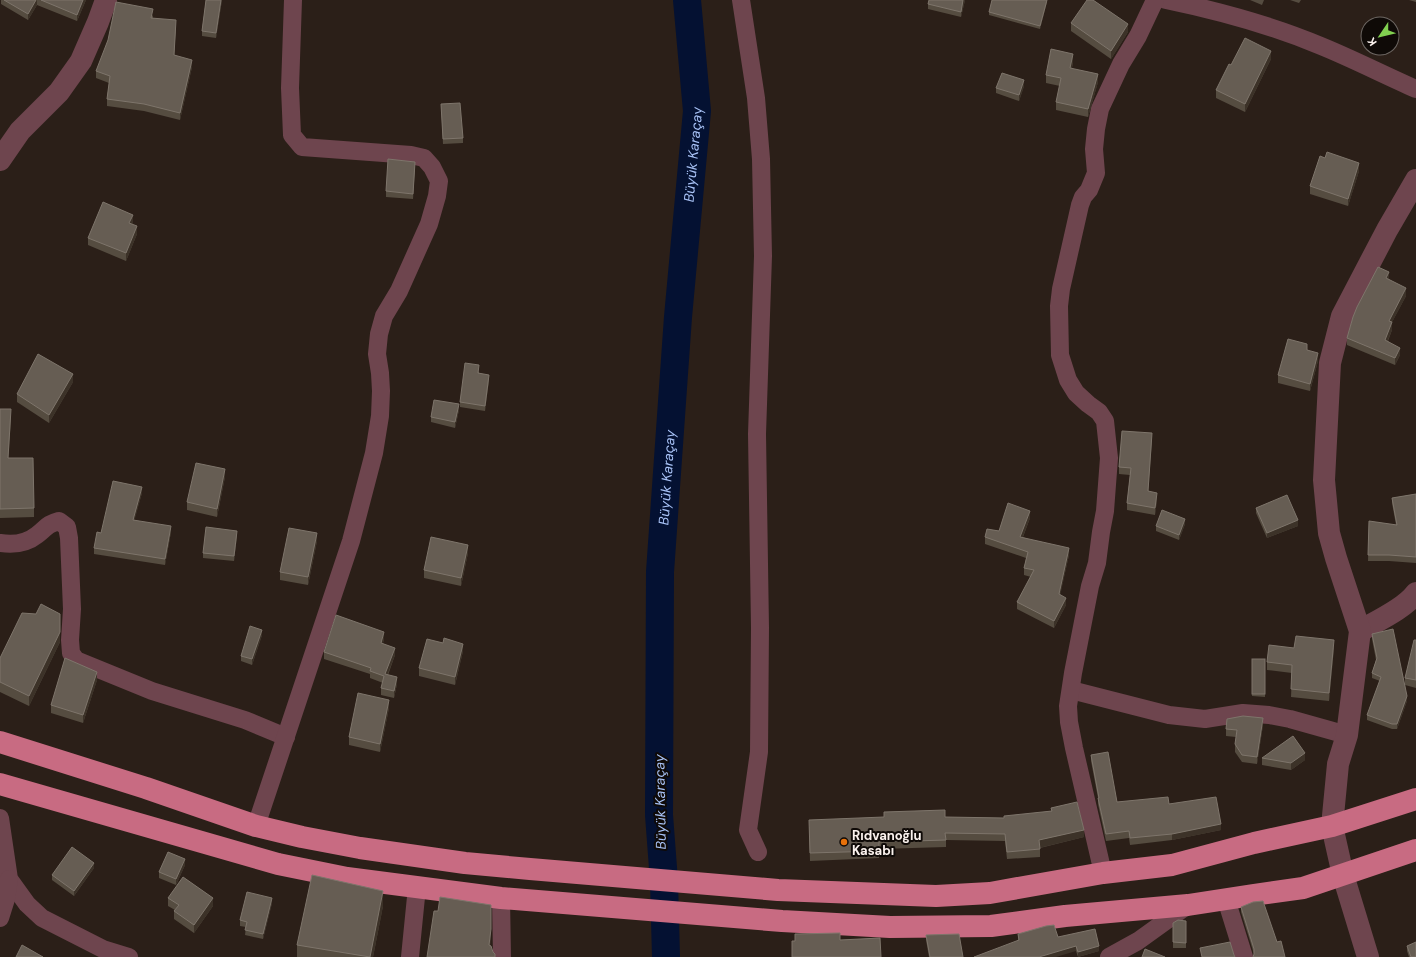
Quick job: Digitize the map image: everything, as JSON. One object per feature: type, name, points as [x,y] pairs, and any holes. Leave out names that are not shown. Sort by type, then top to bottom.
[{"type":"highway","points":[[0,742],[146,788],[256,826],[302,837],[360,848],[465,863],[530,870],[778,890],[936,896],[990,893],[1103,873],[1172,865],[1254,843],[1332,826],[1416,799]]},
{"type":"highway","points":[[0,784],[278,864],[347,878],[501,898],[782,921],[890,927],[991,926],[1065,916],[1188,904],[1303,888],[1416,850]]},
{"type":"street","points":[[0,160],[20,131],[59,92],[80,61],[98,22],[106,0]]},
{"type":"street","points":[[256,826],[351,541],[374,453],[380,416],[380,373],[377,354],[379,334],[384,316],[399,291],[429,224],[437,196],[439,182],[432,167],[424,158],[412,155],[302,146],[292,135],[290,88],[293,0]]},
{"type":"street","points":[[741,0],[756,98],[761,159],[763,256],[757,434],[760,621],[759,752],[748,830],[758,852]]},
{"type":"street","points":[[1103,873],[1069,722],[1068,706],[1072,673],[1090,586],[1097,563],[1105,511],[1109,458],[1105,422],[1099,412],[1076,393],[1068,380],[1063,367],[1060,355],[1060,295],[1080,205],[1089,190],[1096,173],[1094,150],[1100,109],[1121,64],[1138,36],[1155,0]]},
{"type":"street","points":[[1166,0],[1190,3],[1279,30],[1320,45],[1416,89]]},
{"type":"street","points":[[1368,957],[1343,875],[1332,826],[1338,764],[1347,735],[1360,631],[1329,532],[1324,480],[1330,363],[1342,316],[1387,230],[1416,180]]},
{"type":"street","points":[[0,543],[21,543],[37,536],[49,524],[59,521],[67,527],[69,538],[72,602],[70,640],[71,653],[76,660],[152,691],[245,720],[286,737]]},
{"type":"street","points":[[1360,631],[1400,608],[1412,599],[1416,593]]},
{"type":"street","points":[[1071,690],[1169,715],[1205,719],[1243,714],[1269,714],[1347,735]]},
{"type":"street","points":[[0,818],[9,879],[6,899],[0,918]]},
{"type":"street","points":[[9,879],[27,904],[42,918],[103,949],[129,957]]},
{"type":"street","points":[[410,957],[417,887]]},
{"type":"street","points":[[501,898],[502,957]]},
{"type":"street","points":[[1226,899],[1244,957]]},
{"type":"street","points":[[1109,957],[1138,941],[1188,904]]},
{"type":"building","points":[[4,0],[36,0],[28,14]]},
{"type":"building","points":[[41,0],[83,0],[77,15]]},
{"type":"building","points":[[206,0],[221,0],[216,33],[202,31]]},
{"type":"building","points":[[929,0],[963,0],[961,12],[928,4]]},
{"type":"building","points":[[992,0],[1047,0],[1040,26],[989,12]]},
{"type":"building","points":[[1087,0],[1093,0],[1128,24],[1111,51],[1071,23]]},
{"type":"building","points":[[116,2],[153,9],[151,18],[176,20],[174,55],[192,60],[180,113],[144,104],[107,99],[110,76],[96,71],[108,40]]},
{"type":"building","points":[[1245,38],[1271,51],[1245,104],[1216,90],[1229,64],[1231,65]]},
{"type":"building","points":[[1051,49],[1073,54],[1070,68],[1098,74],[1088,109],[1056,102],[1061,78],[1046,75]]},
{"type":"building","points":[[1002,73],[1024,80],[1019,95],[996,88]]},
{"type":"building","points":[[460,103],[463,138],[443,139],[441,104]]},
{"type":"building","points":[[1327,152],[1359,163],[1348,199],[1310,186],[1320,156],[1325,158]]},
{"type":"building","points":[[388,159],[415,162],[413,194],[386,191]]},
{"type":"building","points":[[103,202],[133,215],[129,223],[137,226],[126,253],[88,238]]},
{"type":"building","points":[[1378,267],[1389,272],[1386,278],[1406,288],[1389,321],[1392,322],[1385,340],[1400,348],[1395,358],[1347,338],[1357,307]]},
{"type":"building","points":[[1288,339],[1307,344],[1307,350],[1318,353],[1310,384],[1278,375]]},
{"type":"building","points":[[38,354],[73,374],[49,415],[17,394]]},
{"type":"building","points":[[465,363],[479,365],[478,373],[489,375],[485,406],[460,402]]},
{"type":"building","points":[[434,400],[459,404],[455,422],[431,417]]},
{"type":"building","points":[[0,409],[11,409],[8,458],[33,458],[34,508],[0,509]]},
{"type":"building","points":[[1122,431],[1152,433],[1148,491],[1157,493],[1155,508],[1127,503],[1131,468],[1119,467]]},
{"type":"building","points":[[196,463],[225,469],[217,509],[187,502]]},
{"type":"building","points":[[113,481],[142,487],[133,520],[171,526],[165,559],[94,548],[97,532],[101,533]]},
{"type":"building","points":[[1416,494],[1416,557],[1368,555],[1369,521],[1397,525],[1392,498]]},
{"type":"building","points":[[1287,495],[1298,520],[1267,533],[1256,508]]},
{"type":"building","points":[[1008,503],[1030,511],[1020,537],[1069,548],[1059,594],[1066,598],[1054,621],[1017,602],[1034,570],[1024,568],[1028,552],[985,537],[987,529],[999,531]]},
{"type":"building","points":[[1162,510],[1185,519],[1179,535],[1156,526]]},
{"type":"building","points":[[206,527],[237,531],[234,556],[203,553]]},
{"type":"building","points":[[289,528],[317,533],[308,577],[280,572]]},
{"type":"building","points":[[431,537],[468,545],[461,578],[424,570]]},
{"type":"building","points":[[41,604],[60,614],[60,632],[29,696],[0,682],[0,658],[22,613],[36,614]]},
{"type":"building","points":[[336,615],[384,632],[381,643],[395,648],[385,674],[397,677],[394,691],[381,688],[384,676],[370,671],[371,668],[324,652]]},
{"type":"building","points":[[250,626],[262,630],[252,659],[241,656]]},
{"type":"building","points":[[1393,629],[1407,696],[1397,724],[1392,724],[1367,715],[1381,677],[1372,673],[1377,658],[1372,634]]},
{"type":"building","points":[[1296,636],[1334,640],[1329,693],[1291,689],[1292,665],[1267,662],[1269,645],[1294,648]]},
{"type":"building","points":[[444,638],[463,644],[455,677],[419,668],[427,639],[443,643]]},
{"type":"building","points":[[1414,640],[1416,640],[1416,680],[1405,678]]},
{"type":"building","points":[[65,658],[97,672],[83,715],[51,705]]},
{"type":"building","points":[[1252,659],[1265,659],[1265,694],[1252,694]]},
{"type":"building","points":[[358,693],[389,700],[380,744],[349,737]]},
{"type":"building","points":[[1243,716],[1263,718],[1257,757],[1242,755],[1235,744],[1237,730],[1226,729],[1227,719]]},
{"type":"building","points":[[1293,736],[1305,753],[1291,763],[1262,758]]},
{"type":"building","points":[[1108,752],[1117,802],[1168,797],[1169,804],[1216,797],[1221,824],[1172,834],[1130,838],[1129,831],[1106,834],[1091,755]]},
{"type":"building","points":[[1077,802],[1084,830],[1039,840],[1040,849],[1007,852],[1005,834],[945,833],[946,840],[879,842],[879,851],[810,853],[809,820],[884,817],[884,812],[945,810],[945,817],[1004,818],[1004,816],[1052,811],[1051,808]]},
{"type":"building","points":[[72,847],[94,863],[74,891],[52,875]]},
{"type":"building","points":[[168,852],[185,859],[176,879],[159,872]]},
{"type":"building","points":[[312,875],[383,891],[370,957],[297,945]]},
{"type":"building","points":[[183,877],[213,898],[194,925],[174,911],[179,905],[168,898]]},
{"type":"building","points":[[247,892],[272,898],[263,934],[245,930],[247,922],[240,920]]},
{"type":"building","points":[[440,897],[491,905],[489,945],[495,954],[495,957],[427,957],[434,911],[438,911]]},
{"type":"building","points":[[1263,901],[1277,942],[1281,941],[1285,957],[1253,957],[1254,949],[1241,907],[1253,902]]},
{"type":"building","points":[[1178,920],[1186,921],[1186,943],[1173,942],[1173,923]]},
{"type":"building","points":[[1054,925],[1058,937],[1095,929],[1099,946],[1078,952],[1076,946],[1039,957],[974,957],[1019,940],[1018,934]]},
{"type":"building","points":[[840,933],[840,940],[880,938],[881,957],[792,957],[792,941],[795,941],[795,934]]},
{"type":"building","points":[[959,934],[963,957],[930,957],[926,935]]},
{"type":"building","points":[[1230,942],[1235,957],[1202,957],[1200,948]]},
{"type":"building","points":[[1416,942],[1416,957],[1411,957],[1407,946]]},
{"type":"building","points":[[22,945],[43,957],[16,957]]},
{"type":"building","points":[[1145,949],[1165,957],[1142,957]]},
{"type":"waterway","name":"Büyük Karaçay","points":[[666,957],[664,881],[659,815],[660,572],[678,317],[697,111],[687,0]]},
{"type":"place","name":"Rıdvanoğlu Kasabı","points":[[844,842]]}]
